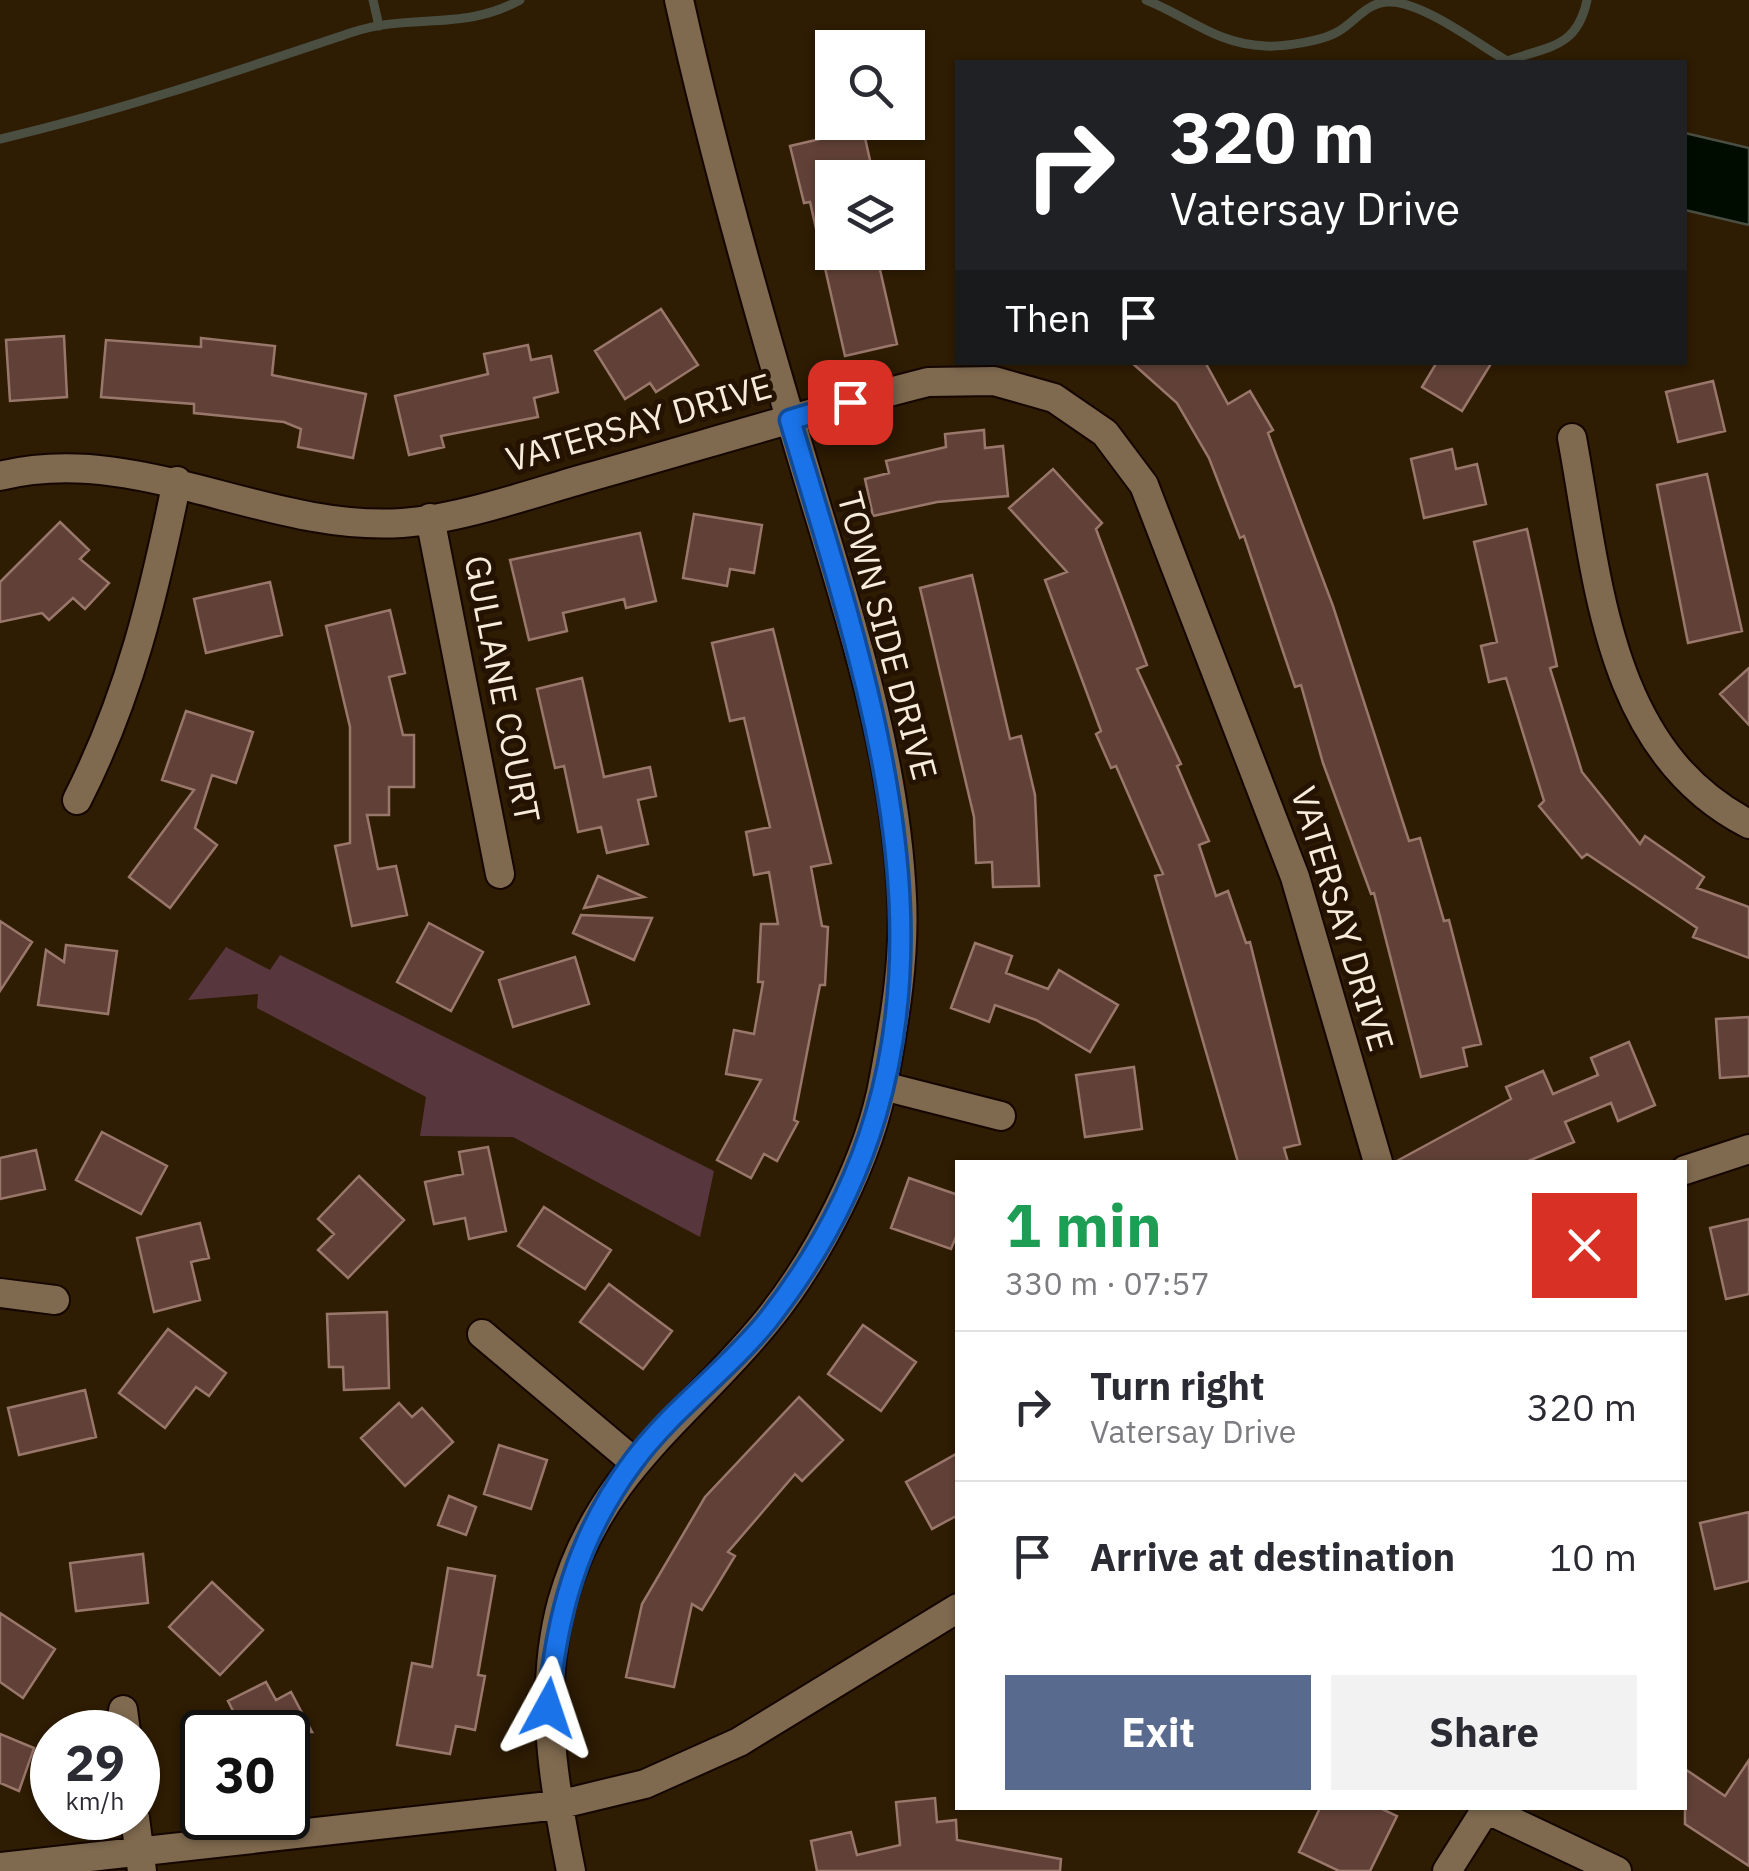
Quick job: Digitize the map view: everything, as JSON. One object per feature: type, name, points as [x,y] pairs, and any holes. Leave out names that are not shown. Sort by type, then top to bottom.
[{"type":"street","name":"TOWN SIDE DRIVE","points":[[571,1871],[558,1805],[548,1708],[562,1604],[590,1532],[633,1461],[766,1322],[796,1280],[846,1189],[883,1086],[902,952],[903,902],[893,807],[834,568],[705,116],[679,0]]},
{"type":"street","name":"VATERSAY DRIVE","points":[[0,476],[56,469],[177,481],[322,518],[404,523],[928,382],[994,381],[1027,387],[1068,405],[1105,433],[1125,456],[1159,519],[1258,775],[1310,925],[1377,1160]]},
{"type":"street","points":[[1572,438],[1606,620],[1634,705],[1664,754],[1684,775],[1749,824]]},
{"type":"street","points":[[77,800],[103,749],[148,623],[177,481]]},
{"type":"street","name":"GULLANE COURT","points":[[430,518],[500,874]]},
{"type":"street","points":[[883,1086],[1001,1116]]},
{"type":"street","points":[[1687,1169],[1749,1149]]},
{"type":"street","points":[[0,1293],[55,1300]]},
{"type":"street","points":[[482,1334],[633,1461]]},
{"type":"street","points":[[0,1867],[141,1861],[558,1805],[681,1771],[738,1742],[955,1610]]},
{"type":"street","points":[[1447,1871],[1484,1810]]},
{"type":"street","points":[[1489,1810],[1617,1871]]},
{"type":"shaded area","points":[[1687,133],[1749,148],[1749,225],[1687,210]]},
{"type":"shaded area","points":[[226,947],[270,970],[280,955],[714,1171],[700,1237],[513,1137],[420,1136],[426,1097],[257,1008],[258,994],[188,1000]]},
{"type":"building","points":[[816,140],[865,140],[870,160],[815,160],[815,224],[810,202],[804,203],[790,146]]},
{"type":"building","points":[[825,270],[880,270],[897,344],[845,356]]},
{"type":"building","points":[[661,309],[698,365],[656,392],[650,383],[625,399],[595,351]]},
{"type":"building","points":[[64,336],[67,397],[10,401],[6,340]]},
{"type":"building","points":[[201,338],[275,346],[272,375],[366,394],[353,458],[298,447],[301,429],[284,422],[194,413],[194,404],[101,397],[106,340],[201,347]]},
{"type":"building","points":[[528,345],[531,360],[551,356],[558,392],[534,398],[538,417],[441,436],[444,447],[409,455],[395,396],[488,374],[484,354]]},
{"type":"building","points":[[1134,365],[1207,365],[1228,404],[1250,391],[1273,430],[1268,433],[1333,606],[1409,841],[1420,838],[1444,921],[1449,920],[1481,1044],[1463,1048],[1467,1066],[1421,1077],[1374,893],[1371,894],[1323,763],[1301,685],[1295,687],[1244,536],[1240,538],[1209,458],[1177,403]]},
{"type":"building","points":[[1435,365],[1490,365],[1462,411],[1422,387]]},
{"type":"building","points":[[1713,381],[1725,431],[1678,442],[1666,392]]},
{"type":"building","points":[[984,430],[985,448],[1003,446],[1008,496],[937,502],[873,516],[865,479],[889,473],[886,461],[946,447],[945,434]]},
{"type":"building","points":[[1452,449],[1456,469],[1477,464],[1486,504],[1424,518],[1411,459]]},
{"type":"building","points":[[1053,469],[1102,523],[1096,529],[1147,665],[1137,669],[1181,764],[1177,766],[1209,841],[1199,845],[1216,896],[1228,891],[1246,943],[1250,942],[1300,1144],[1284,1148],[1287,1160],[1237,1160],[1155,876],[1163,874],[1116,766],[1111,768],[1096,734],[1101,731],[1045,580],[1067,572],[1009,508]]},
{"type":"building","points":[[1707,474],[1742,631],[1688,643],[1657,485]]},
{"type":"building","points":[[694,514],[762,525],[754,573],[730,569],[727,586],[683,578]]},
{"type":"building","points":[[60,522],[89,550],[80,559],[109,583],[85,609],[73,598],[49,620],[42,613],[0,622],[0,582]]},
{"type":"building","points":[[1527,529],[1557,666],[1550,668],[1582,772],[1640,844],[1645,836],[1704,877],[1697,888],[1749,907],[1749,958],[1693,937],[1697,928],[1587,854],[1582,858],[1539,806],[1544,801],[1506,678],[1489,682],[1481,646],[1497,642],[1474,542]]},
{"type":"building","points":[[640,533],[656,601],[626,608],[624,599],[563,613],[567,631],[529,640],[510,560]]},
{"type":"building","points":[[972,575],[1010,739],[1021,736],[1035,795],[1039,886],[993,887],[992,862],[976,863],[974,817],[920,588]]},
{"type":"building","points":[[270,582],[282,635],[206,653],[194,599]]},
{"type":"building","points":[[390,610],[405,673],[389,677],[403,735],[414,735],[414,787],[389,787],[389,815],[367,815],[378,869],[396,866],[407,915],[352,926],[335,846],[350,843],[350,727],[326,626]]},
{"type":"building","points":[[773,629],[831,863],[811,867],[822,926],[828,927],[825,985],[820,985],[794,1120],[798,1122],[777,1161],[764,1154],[751,1178],[717,1160],[761,1080],[726,1074],[734,1030],[754,1034],[763,982],[758,982],[761,924],[778,924],[769,872],[754,875],[746,832],[770,827],[744,718],[730,721],[712,643]]},
{"type":"building","points":[[1749,668],[1749,725],[1720,694]]},
{"type":"building","points":[[582,678],[604,777],[650,767],[656,796],[638,800],[648,844],[607,853],[601,827],[578,832],[564,766],[555,768],[537,689]]},
{"type":"building","points":[[186,711],[253,732],[236,783],[212,775],[195,828],[217,845],[170,908],[129,877],[194,790],[162,780]]},
{"type":"building","points":[[598,876],[644,897],[584,908]]},
{"type":"building","points":[[581,915],[652,918],[634,960],[573,933]]},
{"type":"building","points":[[0,921],[32,942],[0,991]]},
{"type":"building","points":[[429,923],[483,952],[451,1011],[397,982]]},
{"type":"building","points":[[975,943],[1012,956],[1006,973],[1048,989],[1059,970],[1118,1005],[1090,1052],[1036,1020],[995,1005],[989,1022],[951,1008]]},
{"type":"building","points":[[66,945],[117,951],[108,1014],[38,1005],[46,950],[64,962]]},
{"type":"building","points":[[575,957],[589,1004],[513,1027],[499,980]]},
{"type":"building","points":[[1749,1017],[1749,1076],[1720,1078],[1716,1019]]},
{"type":"building","points":[[1629,1042],[1655,1105],[1618,1121],[1611,1103],[1565,1122],[1574,1142],[1531,1160],[1399,1160],[1511,1099],[1506,1087],[1543,1071],[1553,1094],[1598,1075],[1591,1058]]},
{"type":"building","points":[[1134,1067],[1142,1129],[1085,1137],[1076,1075]]},
{"type":"building","points":[[102,1132],[167,1166],[141,1214],[76,1180]]},
{"type":"building","points":[[488,1147],[506,1231],[469,1239],[465,1218],[434,1224],[425,1182],[463,1174],[459,1152]]},
{"type":"building","points":[[36,1150],[45,1189],[0,1199],[0,1158]]},
{"type":"building","points":[[359,1176],[404,1220],[348,1278],[318,1250],[334,1234],[318,1219]]},
{"type":"building","points":[[909,1178],[955,1194],[955,1239],[951,1249],[891,1228]]},
{"type":"building","points":[[544,1207],[611,1250],[585,1289],[518,1246]]},
{"type":"building","points":[[1749,1219],[1749,1294],[1726,1299],[1710,1228]]},
{"type":"building","points":[[200,1223],[209,1258],[191,1262],[200,1300],[154,1312],[137,1238]]},
{"type":"building","points":[[609,1284],[672,1331],[643,1369],[580,1322]]},
{"type":"building","points":[[387,1312],[389,1388],[344,1390],[343,1367],[329,1367],[327,1314]]},
{"type":"building","points":[[863,1325],[916,1362],[881,1411],[828,1374]]},
{"type":"building","points":[[168,1329],[226,1373],[209,1396],[196,1387],[165,1428],[119,1393]]},
{"type":"building","points":[[85,1390],[96,1437],[19,1455],[8,1408]]},
{"type":"building","points":[[799,1397],[843,1440],[802,1481],[795,1474],[728,1552],[735,1556],[702,1610],[692,1604],[674,1687],[626,1677],[642,1604],[705,1497]]},
{"type":"building","points":[[399,1403],[412,1417],[422,1408],[453,1442],[405,1486],[361,1438]]},
{"type":"building","points":[[499,1445],[547,1460],[531,1509],[484,1494]]},
{"type":"building","points":[[955,1455],[955,1517],[932,1529],[906,1482]]},
{"type":"building","points":[[449,1496],[476,1507],[466,1535],[438,1525]]},
{"type":"building","points":[[1749,1512],[1749,1581],[1715,1589],[1700,1523]]},
{"type":"building","points":[[143,1554],[148,1603],[76,1611],[70,1563]]},
{"type":"building","points":[[448,1568],[495,1576],[478,1675],[485,1676],[475,1730],[456,1726],[450,1754],[397,1745],[412,1663],[432,1667]]},
{"type":"building","points":[[212,1582],[263,1630],[220,1675],[169,1627]]},
{"type":"building","points":[[0,1613],[55,1649],[23,1698],[0,1682]]},
{"type":"building","points":[[266,1682],[276,1700],[291,1692],[300,1710],[233,1710],[228,1701]]},
{"type":"building","points":[[0,1734],[30,1746],[30,1759],[19,1791],[0,1783]]},
{"type":"building","points":[[1749,1760],[1749,1866],[1685,1824],[1687,1770],[1725,1796]]},
{"type":"building","points":[[935,1798],[937,1822],[956,1820],[957,1840],[1061,1859],[1060,1871],[817,1871],[811,1841],[851,1832],[857,1855],[900,1845],[896,1802]]},
{"type":"building","points":[[1319,1810],[1384,1810],[1397,1816],[1370,1871],[1339,1871],[1299,1852]]},
{"type":"waterway","points":[[373,0],[379,26]]},
{"type":"waterway","points":[[0,139],[133,103],[372,27],[478,16],[520,0]]},
{"type":"waterway","points":[[1146,0],[1217,35],[1265,46],[1324,38],[1376,5],[1404,4],[1435,17],[1505,60]]},
{"type":"waterway","points":[[1510,60],[1548,48],[1568,36],[1576,28],[1587,0]]},
{"type":"route","points":[[548,1708],[553,1648],[562,1604],[590,1532],[633,1461],[766,1322],[796,1280],[846,1189],[883,1086],[902,952],[903,902],[893,807],[834,568],[790,420],[850,402]]}]
